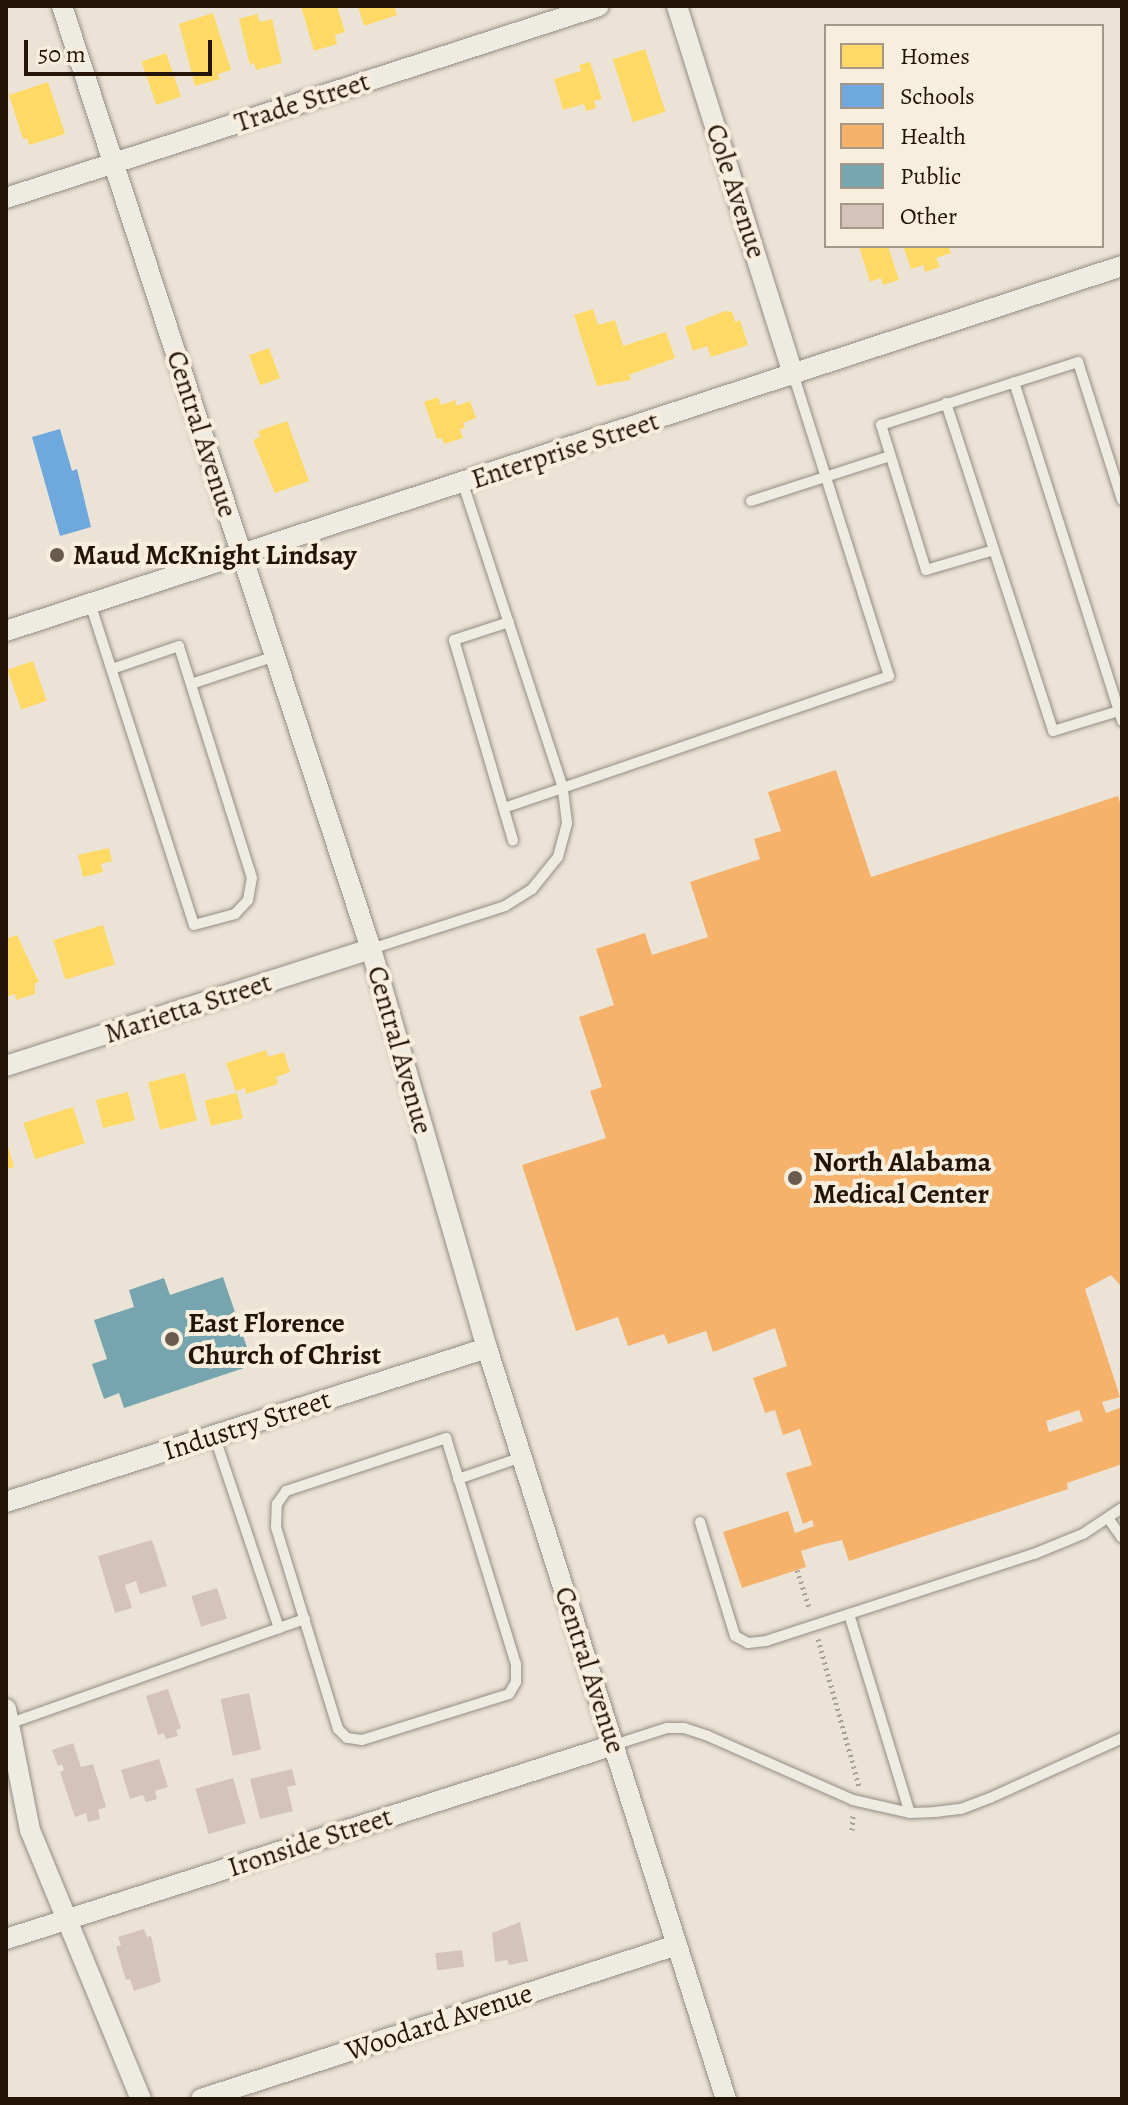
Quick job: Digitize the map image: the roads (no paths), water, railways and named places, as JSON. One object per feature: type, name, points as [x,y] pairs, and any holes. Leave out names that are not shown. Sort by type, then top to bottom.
[{"type":"street","name":"Central Avenue","points":[[62,6],[371,949],[487,1348],[726,2099]]},
{"type":"street","name":"Trade Street","points":[[6,198],[599,6]]},
{"type":"street","name":"Cole Avenue","points":[[677,6],[794,376]]},
{"type":"street","name":"Enterprise Street","points":[[6,631],[794,376],[1122,266]]},
{"type":"street","name":"Marietta Street","points":[[6,1066],[371,949]]},
{"type":"street","name":"Industry Street","points":[[6,1502],[487,1348]]},
{"type":"street","points":[[7,1716],[30,1830],[141,2099]]},
{"type":"street","name":"Ironside Street","points":[[6,1939],[614,1745]]},
{"type":"street","name":"Woodard Avenue","points":[[201,2099],[677,1945]]},
{"type":"lane","points":[[994,550],[926,570],[881,425],[1078,362],[1122,500]]},
{"type":"lane","points":[[504,808],[889,676],[794,376]]},
{"type":"lane","points":[[946,403],[1053,731],[1121,714],[1014,382]]},
{"type":"lane","points":[[751,501],[825,474],[890,456]]},
{"type":"lane","points":[[371,949],[505,906],[532,889],[558,857],[567,823],[563,788],[463,483]]},
{"type":"lane","points":[[90,603],[194,925],[235,914],[248,900],[252,878],[179,646],[112,669]]},
{"type":"lane","points":[[509,622],[454,640],[513,840]]},
{"type":"lane","points":[[191,684],[275,656]]},
{"type":"lane","points":[[214,1435],[279,1628]]},
{"type":"lane","points":[[446,1438],[458,1479],[516,1664],[516,1682],[509,1694],[362,1740],[347,1738],[338,1729],[276,1527],[277,1504],[286,1491],[446,1438]]},
{"type":"lane","points":[[458,1479],[522,1457]]},
{"type":"lane","points":[[700,1522],[735,1636],[748,1643],[815,1625],[1034,1554],[1083,1534],[1122,1508]]},
{"type":"lane","points":[[1108,1518],[1122,1538]]},
{"type":"lane","points":[[849,1614],[910,1813]]},
{"type":"lane","points":[[7,1716],[305,1619]]},
{"type":"lane","points":[[614,1745],[667,1728],[684,1728],[853,1800],[910,1813],[961,1809],[1122,1738]]},
{"type":"place","name":"Maud McKnight Lindsay","points":[[57,555]]},
{"type":"place","name":"North Alabama Medical Center","points":[[795,1178]]},
{"type":"place","name":"East Florence Church of Christ","points":[[172,1339]]}]
